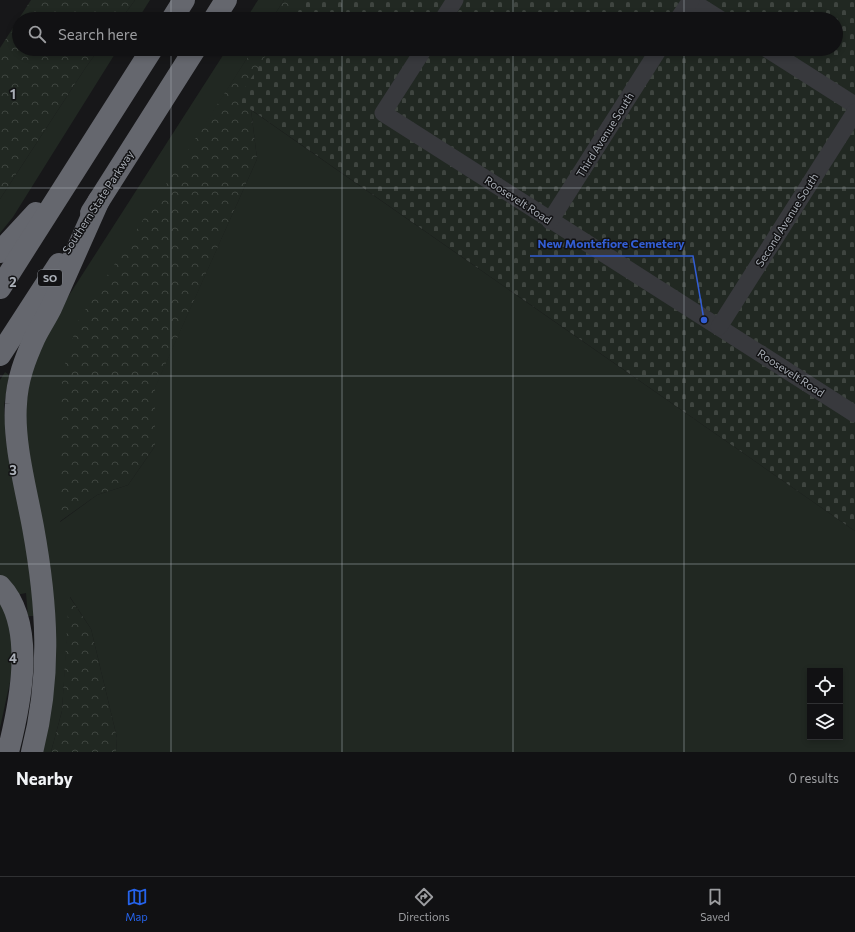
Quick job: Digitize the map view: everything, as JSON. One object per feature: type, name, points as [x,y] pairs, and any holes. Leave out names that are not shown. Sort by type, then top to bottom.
[{"type":"highway","points":[[176,12],[184,0]]},
{"type":"highway","points":[[218,12],[226,0]]},
{"type":"highway","points":[[0,288],[148,56]]},
{"type":"highway","name":"Southern State Parkway","points":[[0,355],[191,56]]},
{"type":"highway","points":[[0,252],[75,171]]},
{"type":"highway","points":[[32,752],[38,726],[43,691],[46,654],[45,616],[39,561],[17,441],[15,417],[17,390],[28,352],[50,310],[99,200]]},
{"type":"highway","points":[[0,586],[8,597],[19,618],[22,640],[20,686],[8,752]]},
{"type":"lane","points":[[447,12],[455,0]]},
{"type":"lane","points":[[682,12],[690,0],[709,12]]},
{"type":"lane","name":"Roosevelt Road","points":[[420,56],[383,114],[855,414]]},
{"type":"lane","name":"Third Avenue South","points":[[550,220],[655,56]]},
{"type":"lane","points":[[778,56],[855,105]]},
{"type":"lane","name":"Second Avenue South","points":[[719,327],[855,112]]},
{"type":"green space","points":[[31,0],[135,0],[126,12],[23,12]]},
{"type":"green space","points":[[135,0],[150,0],[142,12],[126,12]]},
{"type":"green space","points":[[258,0],[284,0],[276,12],[250,12]]},
{"type":"green space","points":[[284,0],[320,0],[312,12],[276,12]]},
{"type":"green space","points":[[301,0],[855,0],[855,531],[237,100],[265,56],[843,56],[843,12],[293,12]]},
{"type":"green space","points":[[12,29],[12,56],[94,56],[0,199],[0,48]]},
{"type":"green space","points":[[94,56],[114,56],[13,217],[0,233],[0,199]]},
{"type":"green space","points":[[223,56],[249,56],[203,128],[60,522],[97,495],[128,485],[155,446],[155,387],[257,159],[251,110],[855,531],[855,752],[116,752],[117,738],[91,629],[70,597],[62,711],[51,752],[36,752],[47,704],[24,407],[31,366],[48,328]]},
{"type":"green space","points":[[248,56],[285,56],[251,110],[257,159],[155,388],[155,446],[128,485],[97,495],[59,522],[62,374],[78,321]]},
{"type":"green space","points":[[5,372],[9,375],[4,406],[6,440],[30,563],[34,616],[28,616],[26,593],[16,595],[0,578],[0,380]]},
{"type":"green space","points":[[69,596],[91,629],[117,738],[116,752],[51,752],[62,711]]},
{"type":"green space","points":[[0,602],[9,616],[14,648],[10,682],[0,728]]},
{"type":"place","name":"New Montefiore Cemetery","points":[[704,320]]}]
